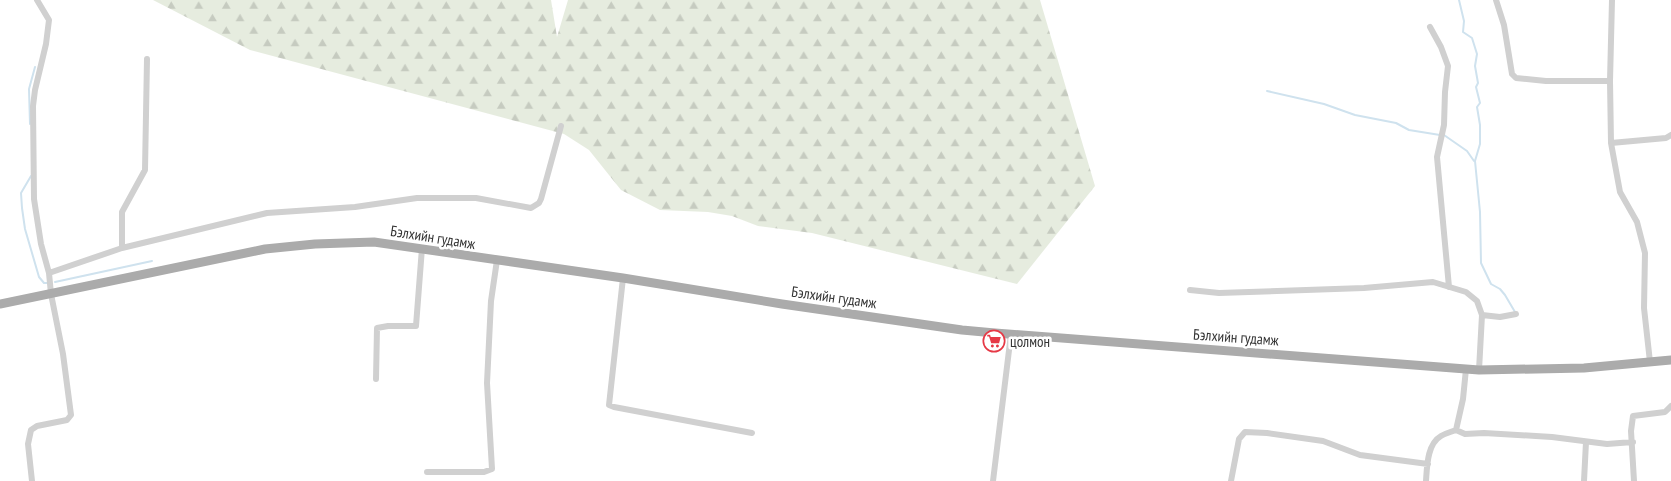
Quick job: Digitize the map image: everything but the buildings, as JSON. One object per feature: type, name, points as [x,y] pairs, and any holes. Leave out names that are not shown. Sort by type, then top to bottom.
[{"type":"main road","name":"Бэлхийн гудамж","points":[[1,305],[265,249],[315,244],[374,242],[962,330],[1479,370],[1584,368],[1671,360]]},
{"type":"street","points":[[32,481],[28,444],[30,430],[37,426],[64,421],[71,415],[63,354],[34,199],[33,106],[49,20],[37,0]]},
{"type":"street","points":[[1496,0],[1504,25],[1512,74],[1516,78],[1546,81],[1610,81]]},
{"type":"street","points":[[1612,0],[1611,143],[1620,192],[1637,222],[1645,253],[1644,308],[1650,362]]},
{"type":"street","points":[[1430,27],[1441,47],[1448,66],[1444,92],[1444,125],[1437,157],[1449,287]]},
{"type":"street","points":[[122,248],[122,212],[146,170],[147,59]]},
{"type":"street","points":[[49,274],[122,248],[267,212],[355,207],[417,198],[476,198],[530,208],[539,204],[541,199],[561,126]]},
{"type":"street","points":[[1611,143],[1666,138],[1671,135]]},
{"type":"street","points":[[376,379],[378,328],[416,326],[422,248]]},
{"type":"street","points":[[427,472],[484,472],[492,469],[487,383],[490,310],[497,260]]},
{"type":"street","points":[[623,278],[609,405],[752,433]]},
{"type":"street","points":[[1190,290],[1219,293],[1364,288],[1433,282],[1466,292],[1477,301],[1482,315],[1479,370]]},
{"type":"street","points":[[1482,315],[1500,317],[1516,314]]},
{"type":"street","points":[[993,481],[1010,334]]},
{"type":"street","points":[[1456,430],[1463,399],[1466,369]]},
{"type":"street","points":[[1634,481],[1631,431],[1633,416],[1665,412],[1671,406]]},
{"type":"street","points":[[1426,481],[1434,442],[1440,436],[1456,430],[1465,434],[1552,437],[1607,444],[1633,442]]},
{"type":"street","points":[[1231,481],[1239,439],[1245,432],[1267,433],[1323,441],[1360,455],[1428,464]]},
{"type":"street","points":[[1584,481],[1586,442]]},
{"type":"green space","points":[[153,0],[551,0],[557,37],[568,0],[1040,0],[1095,186],[1017,284],[812,233],[758,226],[732,216],[708,212],[660,210],[621,190],[589,150],[564,134],[250,50]]},
{"type":"waterway","points":[[1459,0],[1464,21],[1463,32],[1472,38],[1477,54],[1475,66],[1478,83],[1476,87],[1480,103],[1477,107],[1480,125],[1480,144],[1475,161],[1480,212],[1481,263],[1491,284],[1500,289],[1515,312]]},
{"type":"waterway","points":[[30,124],[29,89],[35,67]]},
{"type":"waterway","points":[[1267,91],[1324,104],[1355,115],[1396,123],[1409,130],[1440,135]]},
{"type":"waterway","points":[[1444,135],[1467,151],[1474,161]]},
{"type":"waterway","points":[[31,176],[21,193],[25,229],[39,277],[44,283],[47,283]]},
{"type":"waterway","points":[[55,282],[152,261]]},
{"type":"place","name":"цолмон","points":[[994,341]]}]
